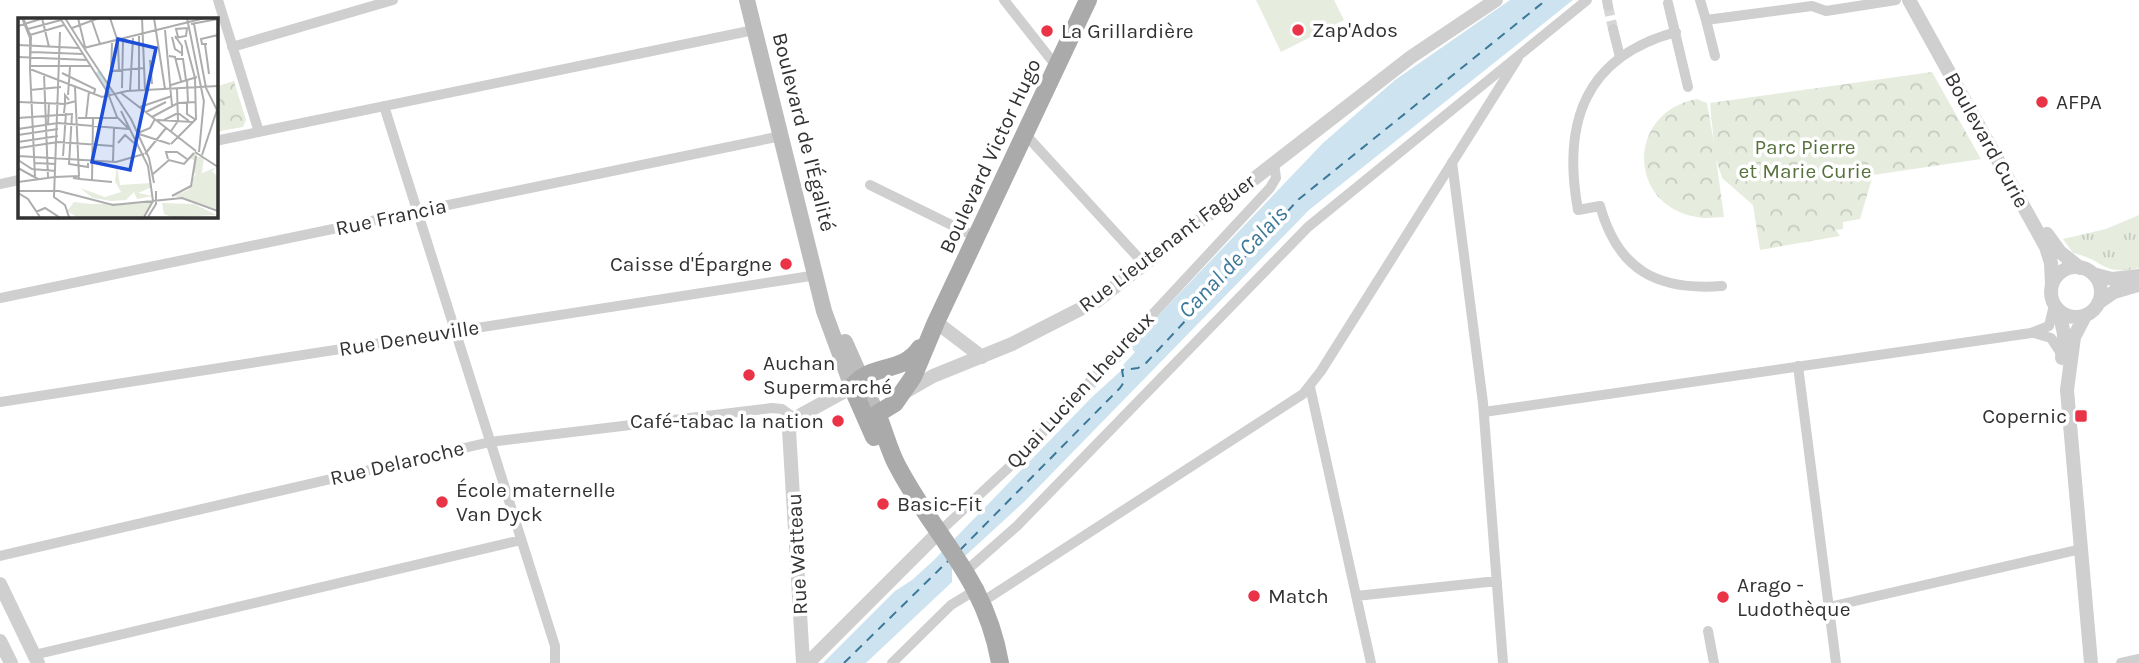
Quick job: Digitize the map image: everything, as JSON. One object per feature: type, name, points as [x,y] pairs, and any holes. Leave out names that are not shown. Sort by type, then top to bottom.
[{"type":"main road","name":"Boulevard de l'Égalité","points":[[747,0],[817,275],[897,467],[939,533]]},
{"type":"main road","name":"Boulevard Victor Hugo","points":[[864,393],[901,395],[913,377],[934,326],[1088,0]]},
{"type":"main road","name":"Boulevard Victor Hugo","points":[[864,393],[911,360],[934,326]]},
{"type":"main road","name":"Boulevard de l'Égalité","points":[[864,393],[891,475],[912,508],[939,533]]},
{"type":"main road","points":[[939,533],[982,594],[1013,663]]},
{"type":"main road","points":[[982,594],[1000,663]]},
{"type":"street","points":[[218,0],[259,132]]},
{"type":"street","points":[[232,47],[393,0]]},
{"type":"street","points":[[1004,0],[1057,66]]},
{"type":"street","points":[[1274,163],[1410,57],[1496,0]]},
{"type":"street","points":[[967,570],[1022,521],[1308,227],[1587,0]]},
{"type":"street","points":[[1700,0],[1715,56]]},
{"type":"street","points":[[1706,20],[1811,3],[1826,11],[1896,0]]},
{"type":"street","name":"Boulevard Curie","points":[[1909,0],[2046,247],[2051,263],[2052,285]]},
{"type":"street","name":"Boulevard Curie","points":[[1920,0],[2053,243],[2087,271]]},
{"type":"street","points":[[1668,3],[1688,87]]},
{"type":"street","points":[[1613,29],[1620,57]]},
{"type":"street","points":[[217,141],[754,30]]},
{"type":"street","points":[[1676,32],[1643,43],[1620,57],[1595,83],[1578,117],[1572,157],[1578,210],[1600,206],[1614,245],[1627,261],[1645,273],[1690,289],[1722,286]]},
{"type":"street","points":[[892,663],[951,605],[982,594],[1255,428],[1310,387],[1524,50]]},
{"type":"street","points":[[384,106],[555,646],[555,663]]},
{"type":"street","points":[[1025,134],[1145,265]]},
{"type":"street","name":"Rue Francia","points":[[0,298],[781,136]]},
{"type":"street","points":[[1452,162],[1484,412],[1503,663]]},
{"type":"street","name":"Rue Lieutenant Faguer","points":[[901,395],[917,384],[982,357],[1086,307],[1145,265],[1274,163]]},
{"type":"street","name":"Quai Lucien Lheureux","points":[[939,533],[1018,459],[1270,188],[1276,178],[1274,163]]},
{"type":"street","points":[[0,184],[18,180]]},
{"type":"street","points":[[870,185],[976,237]]},
{"type":"street","points":[[2091,663],[2062,382],[2064,334],[2052,285],[2063,271],[2087,271],[2115,279],[2139,276]]},
{"type":"street","points":[[2087,271],[2100,286],[2098,303]]},
{"type":"street","name":"Rue Deneuville","points":[[0,402],[817,275]]},
{"type":"street","points":[[2069,431],[2068,369],[2074,337],[2085,316],[2098,303],[2114,292],[2139,285]]},
{"type":"street","points":[[2057,308],[2072,317],[2085,316]]},
{"type":"street","points":[[1484,412],[2031,333],[2049,326],[2057,308]]},
{"type":"street","points":[[934,326],[982,357]]},
{"type":"street","points":[[2031,333],[2051,338],[2062,355]]},
{"type":"street","points":[[1798,366],[1836,663]]},
{"type":"street","points":[[1310,387],[1371,663]]},
{"type":"street","points":[[799,422],[864,393]]},
{"type":"street","name":"Rue Delaroche","points":[[0,556],[490,442],[772,408],[782,409],[799,422]]},
{"type":"street","name":"Rue Watteau","points":[[799,422],[790,444],[805,663]]},
{"type":"street","points":[[805,663],[939,533]]},
{"type":"street","points":[[0,641],[13,663],[36,659],[521,540]]},
{"type":"street","points":[[1829,607],[2081,549]]},
{"type":"street","points":[[1356,596],[1497,581]]},
{"type":"street","points":[[0,584],[36,659]]},
{"type":"street","points":[[1708,631],[1714,663]]},
{"type":"street","points":[[2122,663],[2139,659]]},
{"type":"green space","name":"Zap'Ados","points":[[1256,0],[1334,0],[1344,20],[1281,52]]},
{"type":"green space","name":"Parc Pierre et Marie Curie","points":[[1932,72],[1981,159],[1873,175],[1860,219],[1843,222],[1843,229],[1836,230],[1840,236],[1760,250],[1753,205],[1722,178],[1716,158],[1724,217],[1700,218],[1674,209],[1657,196],[1648,178],[1644,159],[1647,139],[1657,121],[1674,107],[1697,99],[1707,103],[1714,143],[1710,103]]},
{"type":"green space","points":[[234,81],[246,120],[243,127],[217,132],[217,86]]},
{"type":"green space","points":[[2139,215],[2139,268],[2110,269],[2073,253],[2063,239],[2106,229]]},
{"type":"water","name":"Canal de Calais","points":[[1510,0],[1573,0],[1309,210],[1025,501],[952,568],[952,582],[866,663],[823,663],[895,591],[933,561],[1091,398],[1089,388],[1323,143],[1395,80]]},
{"type":"pier","points":[[1132,349],[1135,352],[1123,365],[1125,367],[1091,398],[1090,393]]},
{"type":"ferry route","points":[[960,550],[1120,388],[1124,382],[1122,370],[1138,368],[1146,363],[1299,199],[1546,0]]},
{"type":"ferry route","points":[[844,663],[948,561]]},
{"type":"tunnel","points":[[1608,6],[1613,29]]},
{"type":"place","name":"Zap'Ados","points":[[1298,30]]},
{"type":"place","name":"La Grillardière","points":[[1047,31]]},
{"type":"place","name":"AFPA","points":[[2042,102]]},
{"type":"place","name":"Caisse d'Épargne","points":[[786,264]]},
{"type":"place","name":"Auchan Supermarché","points":[[749,375]]},
{"type":"place","name":"Copernic","points":[[2081,416]]},
{"type":"place","name":"Café-tabac la nation","points":[[838,421]]},
{"type":"place","name":"École maternelle Van Dyck","points":[[442,502]]},
{"type":"place","name":"Basic-Fit","points":[[883,504]]},
{"type":"place","name":"Match","points":[[1254,596]]},
{"type":"place","name":"Arago - Ludothèque","points":[[1723,597]]}]
